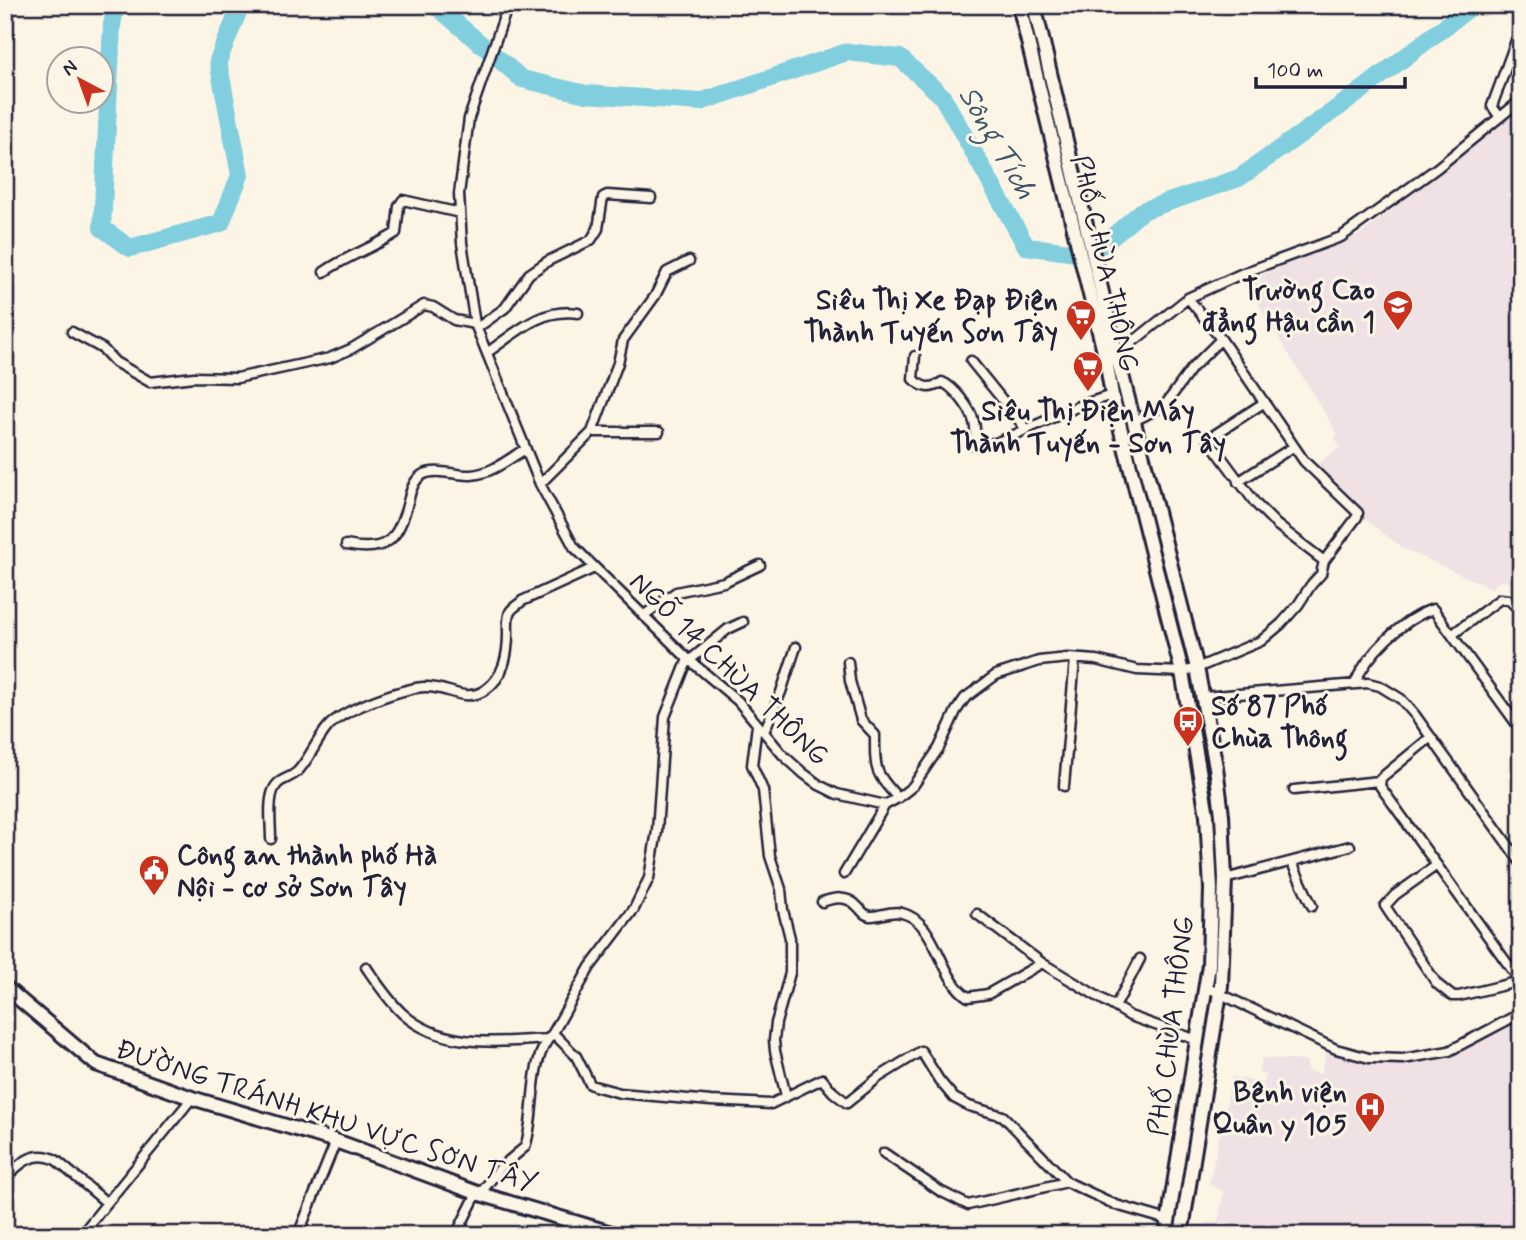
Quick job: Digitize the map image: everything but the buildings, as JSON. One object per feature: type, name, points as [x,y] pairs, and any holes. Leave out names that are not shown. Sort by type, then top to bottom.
[{"type":"highway","name":"PHỐ CHÙA THÔNG","points":[[1019,5],[1052,138],[1099,306]]},
{"type":"highway","name":"PHỐ CHÙA THÔNG","points":[[1034,5],[1067,137],[1111,358],[1134,421],[1197,668],[1216,766],[1222,815],[1225,878],[1220,995],[1181,1235]]},
{"type":"highway","name":"PHỐ CHÙA THÔNG","points":[[1111,358],[1112,395],[1182,672],[1207,815],[1211,889],[1206,987],[1166,1235]]},
{"type":"highway","points":[[1207,815],[1222,815]]},
{"type":"highway","name":"ĐƯỜNG TRÁNH KHU VỰC SƠN TÂY","points":[[5,987],[96,1064],[192,1098],[336,1141],[477,1193],[618,1235]]},
{"type":"highway","points":[[1170,1206],[1186,1209]]},
{"type":"street","name":"NGÕ 14 CHÙA THÔNG","points":[[508,5],[469,118],[459,194],[460,213],[466,276],[476,326],[540,484],[568,540],[689,660],[737,701],[793,764],[819,785],[847,797],[885,805]]},
{"type":"street","points":[[1499,116],[1492,106],[1521,27]]},
{"type":"street","points":[[1111,358],[1188,299],[1243,273],[1341,237],[1437,168],[1521,100]]},
{"type":"street","points":[[72,332],[103,349],[115,362],[149,382],[194,377],[237,378],[330,358],[351,349],[424,305],[433,307],[454,320],[476,326],[505,308],[529,274],[595,236],[603,197],[651,198]]},
{"type":"street","points":[[324,272],[396,233],[399,206],[403,200],[460,213]]},
{"type":"street","points":[[540,484],[592,432],[618,363],[623,340],[655,296],[667,272],[689,261]]},
{"type":"street","points":[[844,874],[885,805],[913,786],[939,748],[956,711],[965,698],[979,686],[1015,667],[1075,659],[1096,660],[1137,670],[1182,672],[1261,641],[1298,605],[1321,574],[1324,561],[1357,517],[1358,513],[1319,477],[1293,447],[1221,339],[1188,299]]},
{"type":"street","points":[[488,352],[530,321],[558,310],[578,313]]},
{"type":"street","points":[[1134,421],[1166,405],[1192,368],[1221,339]]},
{"type":"street","points":[[915,356],[913,379],[921,387],[933,388],[942,382],[952,389],[970,411],[974,420],[975,445],[996,443],[1081,405],[1112,395]]},
{"type":"street","points":[[971,361],[1026,429]]},
{"type":"street","points":[[1265,402],[1208,439],[1238,482],[1277,525],[1324,561]]},
{"type":"street","points":[[592,432],[659,432]]},
{"type":"street","points":[[1238,482],[1293,447]]},
{"type":"street","points":[[346,545],[372,548],[390,540],[402,521],[414,484],[423,474],[482,473],[525,449]]},
{"type":"street","points":[[643,616],[676,592],[724,582],[760,565]]},
{"type":"street","points":[[271,838],[271,801],[274,789],[281,780],[299,770],[335,719],[376,701],[424,687],[444,689],[462,695],[477,695],[499,677],[503,669],[508,643],[508,618],[514,607],[594,568]]},
{"type":"street","points":[[1453,634],[1500,599],[1509,600],[1521,611]]},
{"type":"street","points":[[1355,683],[1368,657],[1405,625],[1432,609],[1453,634],[1521,730]]},
{"type":"street","points":[[456,1235],[477,1193],[483,1190],[501,1167],[525,1147],[535,1080],[550,1036],[590,967],[634,909],[649,878],[657,831],[665,717],[689,660],[729,629],[743,622]]},
{"type":"street","points":[[764,732],[796,647]]},
{"type":"street","points":[[1065,786],[1075,659]]},
{"type":"street","points":[[848,662],[850,681],[861,720],[875,735],[874,764],[877,773],[898,798]]},
{"type":"street","points":[[1203,697],[1355,683],[1380,686],[1401,699],[1521,863]]},
{"type":"street","points":[[757,725],[752,765],[763,790],[770,856],[782,889],[783,910],[790,938],[790,973],[774,1040],[786,1096]]},
{"type":"street","points":[[1294,790],[1379,781],[1431,737]]},
{"type":"street","points":[[1379,781],[1383,792],[1437,865],[1520,981],[1459,996],[1452,996],[1437,984],[1385,906],[1395,895],[1437,865]]},
{"type":"street","points":[[1225,878],[1350,846]]},
{"type":"street","points":[[1292,863],[1312,905]]},
{"type":"street","points":[[822,902],[836,897],[854,902],[864,914],[870,916],[900,912],[908,915],[922,925],[959,988],[968,997],[988,994],[1042,963]]},
{"type":"street","points":[[977,914],[1042,963],[1129,1016],[1197,1041]]},
{"type":"street","points":[[1115,1007],[1140,959]]},
{"type":"street","points":[[366,967],[402,1013],[440,1035],[479,1041],[550,1036],[576,1056],[590,1084],[621,1093],[771,1104],[822,1079],[847,1103],[879,1077],[921,1051],[954,1098],[969,1106],[1003,1116],[1068,1182],[1116,1205],[1168,1220]]},
{"type":"street","points":[[1206,987],[1336,1049],[1369,1058],[1403,1059],[1449,1051],[1521,1013]]},
{"type":"street","points":[[81,1235],[192,1098]]},
{"type":"street","points":[[298,1235],[336,1141]]},
{"type":"street","points":[[884,1153],[940,1191],[968,1205],[1068,1182]]},
{"type":"street","points":[[5,1179],[30,1158],[47,1155],[107,1203]]},
{"type":"shaded area","name":"Trường Cao đẳng Hậu cần 1","points":[[1521,108],[1521,588],[1502,580],[1491,588],[1404,549],[1361,516],[1315,466],[1340,447],[1335,438],[1338,435],[1245,282],[1259,283],[1261,275],[1361,234]]},
{"type":"shaded area","name":"Bệnh viện Quân y 105","points":[[1521,1021],[1521,1235],[1206,1235],[1204,1223],[1218,1222],[1224,1192],[1209,1184],[1232,1077],[1264,1083],[1265,1075],[1258,1073],[1262,1058],[1307,1061],[1307,1071],[1321,1074],[1327,1048],[1369,1060],[1451,1052]]},
{"type":"waterway","name":"Sông Tích","points":[[116,5],[112,25],[102,228],[130,248],[221,223],[240,175],[218,61],[241,5]]},
{"type":"waterway","name":"Sông Tích","points":[[435,5],[522,79],[586,94],[700,102],[847,52],[900,58],[942,96],[1026,246],[1076,253],[1104,244],[1142,211],[1239,178],[1357,94],[1473,5]]},
{"type":"place","name":"Trường Cao đẳng Hậu cần 1","points":[[1398,332]]},
{"type":"place","name":"Siêu Thị Xe Đạp Điện Thành Tuyến Sơn Tây","points":[[1081,342]]},
{"type":"place","name":"Siêu Thị Điện Máy Thành Tuyến - Sơn Tây","points":[[1088,393]]},
{"type":"place","name":"Số 87 Phố Chùa Thông","points":[[1188,748]]},
{"type":"place","name":"Công an thành phố Hà Nội - cơ sở Sơn Tây","points":[[154,897]]},
{"type":"place","name":"Bệnh viện Quân y 105","points":[[1370,1134]]}]
